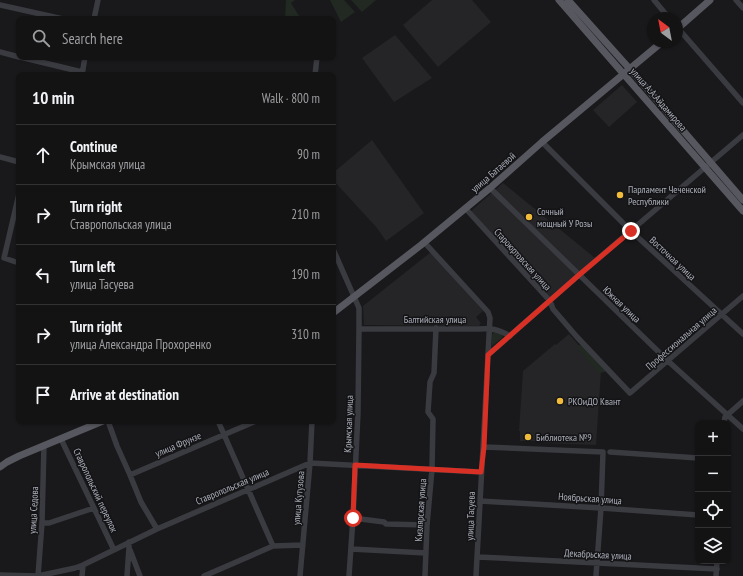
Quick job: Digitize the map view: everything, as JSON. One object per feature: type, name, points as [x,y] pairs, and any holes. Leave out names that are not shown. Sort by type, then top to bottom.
[{"type":"main road","name":"улица А.А.Айдамирова","points":[[559,0],[627,72]]},
{"type":"main road","name":"улица А.А.Айдамирова","points":[[568,0],[627,72],[708,165],[743,211]]},
{"type":"main road","points":[[683,23],[710,0]]},
{"type":"main road","name":"улица Батаевой","points":[[336,311],[466,209],[542,142],[655,48]]},
{"type":"main road","name":"улица А.А.Айдамирова","points":[[708,165],[743,200]]},
{"type":"main road","points":[[0,467],[19,456],[96,424]]},
{"type":"street","points":[[95,16],[98,0]]},
{"type":"street","points":[[654,0],[664,12]]},
{"type":"street","points":[[736,0],[743,8]]},
{"type":"street","points":[[0,5],[49,16]]},
{"type":"street","points":[[683,35],[743,103]]},
{"type":"street","points":[[0,52],[16,56]]},
{"type":"street","points":[[30,60],[75,72]]},
{"type":"street","points":[[82,72],[84,60]]},
{"type":"street","points":[[315,72],[317,60]]},
{"type":"street","points":[[488,355],[743,135]]},
{"type":"street","name":"Восточная улица","points":[[542,142],[631,231],[743,334]]},
{"type":"street","points":[[0,158],[16,161]]},
{"type":"street","name":"Южная улица","points":[[490,188],[668,361],[743,429]]},
{"type":"street","points":[[16,205],[2,258],[16,262]]},
{"type":"street","name":"Староюртовская улица","points":[[466,209],[550,301],[553,309],[576,336],[630,393]]},
{"type":"street","name":"улица Тасуева","points":[[424,242],[488,312],[490,318],[476,576]]},
{"type":"street","name":"Крымская улица","points":[[336,255],[359,308],[358,412],[349,576]]},
{"type":"street","name":"Профессиональная улица","points":[[630,393],[743,296]]},
{"type":"street","name":"Кизлярская улица","points":[[425,576],[427,525],[432,469],[433,419],[428,412],[430,382],[434,372],[436,328]]},
{"type":"street","name":"Балтийская улица","points":[[359,329],[490,328],[496,329],[510,336]]},
{"type":"street","points":[[724,420],[725,417],[743,401]]},
{"type":"street","points":[[109,424],[141,502],[157,529]]},
{"type":"street","points":[[219,424],[273,546]]},
{"type":"street","name":"улица Фрунзе","points":[[130,474],[249,424]]},
{"type":"street","name":"улица Кутузова","points":[[300,576],[312,424]]},
{"type":"street","name":"Ставропольский переулок","points":[[61,439],[114,550]]},
{"type":"street","name":"улица Седова","points":[[38,576],[42,523],[44,445]]},
{"type":"street","points":[[484,447],[603,452],[596,576]]},
{"type":"street","points":[[610,452],[695,458]]},
{"type":"street","name":"Ставропольская улица","points":[[0,575],[38,576],[75,568],[114,550],[129,545],[157,529],[310,463],[481,472]]},
{"type":"street","name":"Ноябрьская улица","points":[[480,501],[695,515]]},
{"type":"street","points":[[42,523],[49,523],[94,508]]},
{"type":"street","points":[[353,518],[384,522],[386,524],[427,525]]},
{"type":"street","points":[[127,576],[129,545]]},
{"type":"street","points":[[129,545],[140,576]]},
{"type":"street","points":[[204,576],[273,546],[303,545]]},
{"type":"street","points":[[351,549],[426,553]]},
{"type":"street","name":"Декабрьская улица","points":[[478,556],[717,569]]},
{"type":"street","points":[[82,576],[83,564]]},
{"type":"street","points":[[716,576],[717,564]]},
{"type":"shaded area","points":[[286,0],[295,0],[291,3],[299,16],[285,16]]},
{"type":"shaded area","points":[[330,0],[344,0],[355,12],[341,22]]},
{"type":"shaded area","points":[[351,0],[376,0],[362,12]]},
{"type":"shaded area","points":[[432,0],[472,0],[491,22],[438,67],[403,25]]},
{"type":"shaded area","points":[[395,35],[432,78],[394,102],[362,58]]},
{"type":"shaded area","points":[[622,85],[637,102],[609,127],[593,110]]},
{"type":"shaded area","points":[[372,140],[424,213],[386,241],[377,228],[336,183],[336,170]]},
{"type":"shaded area","points":[[503,183],[595,258],[550,298],[471,211]]},
{"type":"shaded area","points":[[431,252],[483,311],[476,317],[481,323],[479,326],[364,325],[363,306]]},
{"type":"shaded area","points":[[495,332],[503,336],[492,346],[492,335]]},
{"type":"shaded area","name":"РКОиДО Квант","points":[[569,334],[601,371],[596,445],[520,441],[519,431],[523,371]]},
{"type":"shaded area","points":[[578,346],[583,346],[605,370],[605,372],[599,373],[578,349]]},
{"type":"place","name":"Парламент Чеченской Республики","points":[[620,195]]},
{"type":"place","name":"Сочный мощный У Розы","points":[[529,217]]},
{"type":"place","name":"РКОиДО Квант","points":[[560,401]]},
{"type":"place","name":"Библиотека №9","points":[[528,437]]},
{"type":"route","points":[[353,518],[355,465],[481,472],[484,447],[488,355],[631,231]]}]
